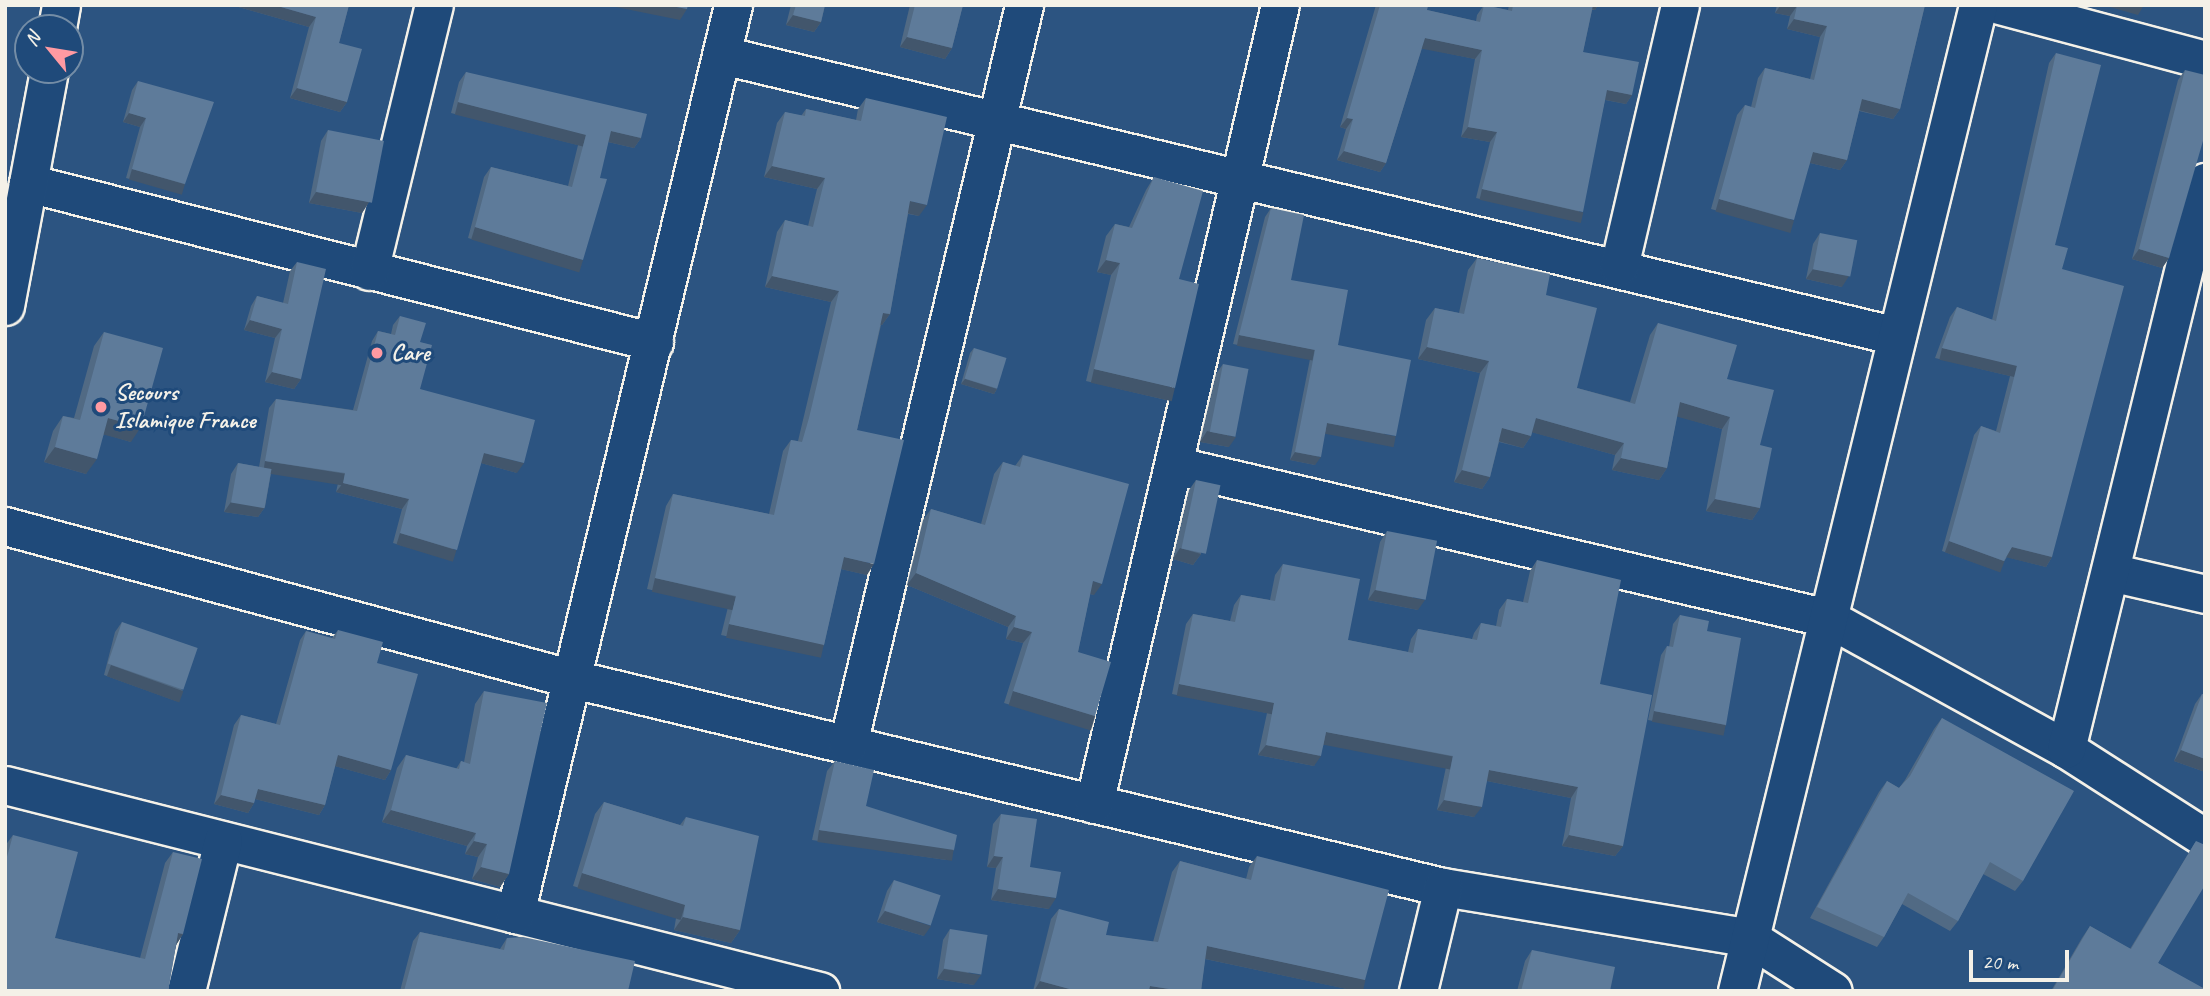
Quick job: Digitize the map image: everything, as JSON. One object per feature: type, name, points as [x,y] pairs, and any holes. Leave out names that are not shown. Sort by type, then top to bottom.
[{"type":"street","points":[[369,271],[434,5]]},
{"type":"street","points":[[515,914],[733,5]]},
{"type":"street","points":[[848,744],[1024,5]]},
{"type":"street","points":[[1094,804],[1280,5]]},
{"type":"street","points":[[1619,267],[1680,5]]},
{"type":"street","points":[[1737,991],[1978,5]]},
{"type":"street","points":[[1999,5],[2205,60]]},
{"type":"street","points":[[722,55],[1619,267],[1897,336]]},
{"type":"street","points":[[5,306],[46,84]]},
{"type":"street","points":[[2066,749],[2205,181]]},
{"type":"street","points":[[28,183],[654,342]]},
{"type":"street","points":[[1173,464],[1828,618],[2066,749],[2205,838]]},
{"type":"street","points":[[5,526],[573,679],[1443,887],[1750,938],[1833,991]]},
{"type":"street","points":[[2110,572],[2205,594]]},
{"type":"street","points":[[5,785],[820,991]]},
{"type":"street","points":[[186,991],[223,840]]},
{"type":"street","points":[[1418,991],[1443,887]]},
{"type":"building","points":[[274,5],[349,5],[339,43],[362,49],[347,102],[297,88],[316,17]]},
{"type":"building","points":[[666,5],[688,5],[687,9]]},
{"type":"building","points":[[796,5],[825,5],[821,22],[793,15]]},
{"type":"building","points":[[915,5],[963,5],[952,48],[907,37]]},
{"type":"building","points":[[1380,5],[1428,5],[1427,10],[1480,22],[1484,5],[1512,11],[1513,5],[1593,5],[1583,52],[1639,62],[1632,95],[1607,90],[1583,212],[1482,189],[1497,132],[1468,127],[1482,50],[1425,38],[1386,163],[1344,151],[1353,119],[1347,118]]},
{"type":"building","points":[[1793,5],[1925,5],[1900,109],[1862,99],[1847,160],[1813,152],[1794,220],[1719,199],[1745,105],[1755,108],[1765,68],[1814,80],[1827,26],[1794,19],[1797,6]]},
{"type":"building","points":[[2056,53],[2101,65],[2055,245],[2068,248],[2062,269],[2124,286],[2052,557],[2012,547],[2004,561],[1949,541],[1981,426],[2000,433],[2017,366],[1942,348],[1957,307],[1996,321]]},
{"type":"building","points":[[2185,70],[2205,75],[2205,134],[2169,258],[2139,249]]},
{"type":"building","points":[[466,72],[647,114],[641,138],[611,131],[600,178],[607,179],[583,260],[475,227],[491,167],[572,187],[586,135],[458,102]]},
{"type":"building","points":[[138,81],[214,102],[185,184],[132,169],[146,118],[129,113]]},
{"type":"building","points":[[866,98],[947,117],[927,205],[910,201],[890,314],[883,313],[857,430],[904,440],[874,564],[844,557],[824,645],[729,624],[736,596],[655,578],[673,494],[774,515],[791,440],[802,442],[809,418],[839,291],[772,276],[785,220],[813,227],[825,178],[772,166],[785,112],[805,116],[806,109],[861,121]]},
{"type":"building","points":[[328,130],[384,141],[372,203],[316,192]]},
{"type":"building","points":[[1154,177],[1203,191],[1179,279],[1199,284],[1175,388],[1094,369],[1120,263],[1106,260],[1115,224],[1132,228]]},
{"type":"building","points":[[1271,208],[1304,215],[1291,280],[1348,290],[1338,345],[1411,360],[1396,436],[1327,423],[1321,457],[1295,452],[1315,350],[1239,335]]},
{"type":"building","points":[[1820,233],[1857,240],[1850,277],[1813,269]]},
{"type":"building","points":[[1477,258],[1550,274],[1546,295],[1597,308],[1577,388],[1635,404],[1658,323],[1737,345],[1727,379],[1774,390],[1760,445],[1772,448],[1760,508],[1715,499],[1730,417],[1680,402],[1667,468],[1621,458],[1624,443],[1536,418],[1531,436],[1502,428],[1490,477],[1462,470],[1489,361],[1427,347],[1435,308],[1464,314]]},
{"type":"building","points":[[297,262],[326,269],[301,379],[272,372],[282,329],[250,320],[257,296],[288,304]]},
{"type":"building","points":[[400,316],[426,323],[420,342],[432,345],[420,389],[535,420],[524,463],[484,453],[457,550],[400,533],[409,499],[343,483],[345,473],[265,461],[276,399],[357,411],[378,331],[395,335]]},
{"type":"building","points":[[104,332],[163,348],[141,427],[108,418],[97,459],[55,447],[63,416],[80,420]]},
{"type":"building","points":[[974,348],[1007,358],[997,389],[965,379]]},
{"type":"building","points":[[1223,364],[1249,369],[1235,437],[1210,432]]},
{"type":"building","points":[[1023,455],[1129,484],[1102,584],[1093,581],[1078,652],[1111,662],[1095,716],[1013,691],[1032,632],[1014,627],[1016,616],[916,573],[931,509],[985,525],[1003,462],[1020,467]]},
{"type":"building","points":[[238,463],[271,469],[265,508],[231,502]]},
{"type":"building","points":[[1196,480],[1220,485],[1206,554],[1181,548]]},
{"type":"building","points":[[1387,531],[1437,541],[1426,600],[1376,590]]},
{"type":"building","points":[[1537,560],[1621,580],[1600,684],[1652,695],[1623,846],[1569,835],[1578,787],[1489,770],[1482,807],[1444,800],[1453,756],[1326,732],[1321,756],[1266,745],[1274,703],[1179,684],[1193,614],[1235,622],[1241,595],[1275,601],[1283,564],[1360,579],[1348,640],[1413,653],[1418,629],[1477,640],[1481,623],[1501,627],[1507,599],[1528,603]]},
{"type":"building","points":[[1680,615],[1709,621],[1707,631],[1741,638],[1726,725],[1654,711],[1667,646],[1673,647]]},
{"type":"building","points":[[122,622],[198,648],[183,690],[108,664]]},
{"type":"building","points":[[338,630],[383,642],[377,663],[418,674],[391,770],[338,755],[325,805],[258,789],[254,803],[221,795],[241,715],[280,725],[306,631],[335,639]]},
{"type":"building","points":[[484,691],[547,703],[509,874],[481,867],[487,844],[474,841],[476,833],[391,810],[406,755],[459,769],[461,761],[470,764]]},
{"type":"building","points":[[2202,694],[2205,695],[2205,759],[2181,750]]},
{"type":"building","points":[[1942,718],[2074,791],[2023,881],[1990,862],[1958,921],[1908,893],[1884,937],[1817,907],[1887,781],[1899,788],[1910,776]]},
{"type":"building","points":[[835,761],[874,770],[866,806],[957,835],[954,850],[819,830]]},
{"type":"building","points":[[604,802],[683,826],[686,817],[759,836],[740,930],[683,917],[685,905],[582,873]]},
{"type":"building","points":[[1001,814],[1037,819],[1030,867],[1061,872],[1056,898],[998,889],[1003,857],[994,856]]},
{"type":"building","points":[[13,835],[78,852],[55,938],[145,959],[173,852],[202,859],[183,934],[178,933],[168,991],[5,991],[5,864]]},
{"type":"building","points":[[2196,841],[2205,845],[2205,885],[2158,963],[2205,991],[2052,991],[2090,926],[2131,949]]},
{"type":"building","points":[[1257,856],[1389,890],[1365,980],[1207,946],[1201,991],[1150,986],[1149,991],[1077,991],[1040,981],[1059,909],[1109,922],[1106,935],[1158,942],[1180,861],[1251,880]]},
{"type":"building","points":[[894,880],[941,895],[931,926],[884,910]]},
{"type":"building","points":[[950,929],[988,935],[981,974],[944,969]]},
{"type":"building","points":[[420,932],[504,950],[507,938],[523,937],[635,961],[628,991],[404,991]]},
{"type":"building","points":[[1532,950],[1615,967],[1610,991],[1521,991]]},
{"type":"place","name":"Care","points":[[377,353]]},
{"type":"place","name":"Secours Islamique France","points":[[101,407]]}]
